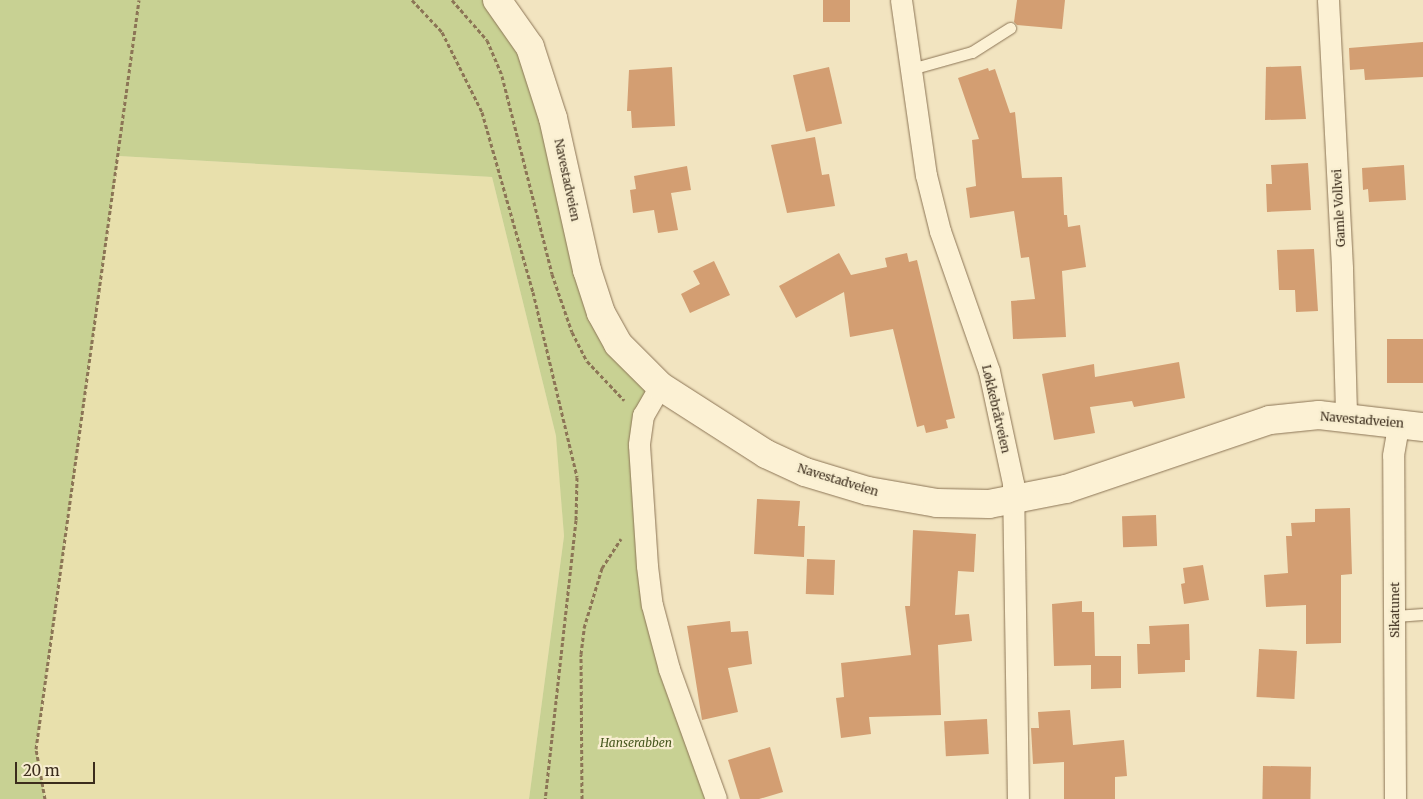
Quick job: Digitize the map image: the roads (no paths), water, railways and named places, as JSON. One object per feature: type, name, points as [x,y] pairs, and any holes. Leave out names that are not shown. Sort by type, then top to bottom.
[{"type":"street","name":"Navestadveien","points":[[497,0],[530,46],[543,84],[587,270],[601,313],[618,344],[660,386],[766,454],[805,472],[868,491],[937,503],[988,504],[1066,489],[1270,420],[1319,415],[1346,416],[1411,425]]},
{"type":"street","name":"Løkkebråtveien","points":[[900,0],[926,175],[940,231],[989,371],[1013,483],[1018,799]]},
{"type":"street","name":"Gamle Vollvei","points":[[1328,0],[1342,268],[1346,416]]},
{"type":"street","points":[[660,386],[643,415],[639,445],[652,605],[669,670],[716,799]]},
{"type":"street","name":"Sikatunet","points":[[1395,799],[1393,455],[1411,425]]},
{"type":"lane","points":[[911,69],[972,52],[1010,28]]},
{"type":"lane","points":[[1395,616],[1423,614]]},
{"type":"park label","name":"Hanserabben","points":[[636,743]]}]
